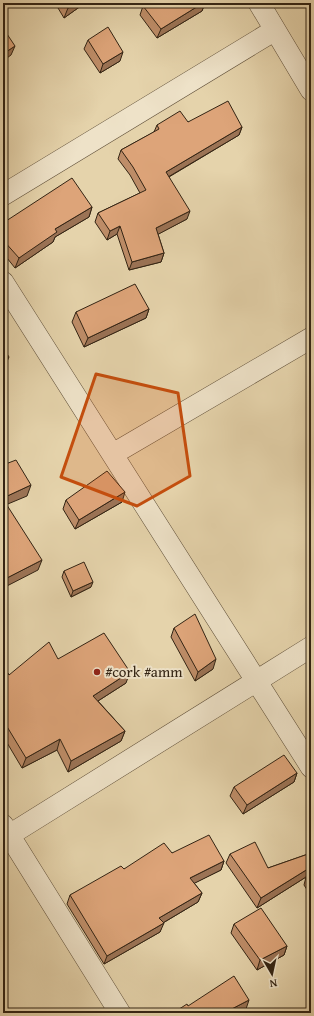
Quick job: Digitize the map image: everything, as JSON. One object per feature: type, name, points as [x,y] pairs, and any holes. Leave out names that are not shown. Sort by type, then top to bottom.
[{"type":"street","points":[[259,3],[311,90]]},
{"type":"street","points":[[3,195],[275,30]]},
{"type":"street","points":[[3,282],[311,767]]},
{"type":"street","points":[[113,454],[311,338]]},
{"type":"street","points":[[120,1013],[5,833],[311,647]]},
{"type":"highlighted area","points":[[96,374],[178,393],[190,476],[137,506],[61,477]]},
{"type":"building","points":[[64,3],[75,3],[68,8]]},
{"type":"building","points":[[148,3],[203,3],[161,29],[143,6]]},
{"type":"building","points":[[108,27],[123,52],[103,64],[88,40]]},
{"type":"building","points":[[3,28],[15,46],[3,54]]},
{"type":"building","points":[[228,101],[242,127],[166,172],[190,211],[156,228],[164,253],[132,262],[120,226],[110,231],[98,213],[146,190],[121,150],[159,129],[157,125],[180,111],[188,122]]},
{"type":"building","points":[[72,178],[92,207],[55,229],[57,232],[19,258],[3,240],[3,223]]},
{"type":"building","points":[[135,284],[149,309],[88,338],[76,312]]},
{"type":"building","points":[[3,347],[9,357],[3,359]]},
{"type":"building","points":[[16,460],[31,485],[3,498],[3,465]]},
{"type":"building","points":[[107,471],[125,492],[79,520],[66,500]]},
{"type":"building","points":[[3,499],[42,560],[3,580]]},
{"type":"building","points":[[84,562],[93,582],[73,591],[64,571]]},
{"type":"building","points":[[195,614],[216,659],[198,672],[174,628]]},
{"type":"building","points":[[104,633],[130,672],[93,696],[125,731],[71,761],[60,739],[26,758],[3,720],[3,665],[9,675],[49,642],[58,659]]},
{"type":"building","points":[[284,755],[297,773],[247,805],[234,787]]},
{"type":"building","points":[[209,835],[224,861],[190,878],[202,893],[159,918],[164,923],[107,956],[70,895],[121,866],[124,869],[164,843],[172,853]]},
{"type":"building","points":[[255,842],[268,868],[311,853],[311,867],[261,898],[230,854]]},
{"type":"building","points":[[311,873],[311,881],[307,875]]},
{"type":"building","points":[[261,908],[287,946],[260,960],[234,924]]},
{"type":"building","points":[[234,976],[249,1000],[224,1013],[173,1013],[187,1004],[188,1006]]},
{"type":"place","name":"#cork #amm","points":[[97,672]]}]
